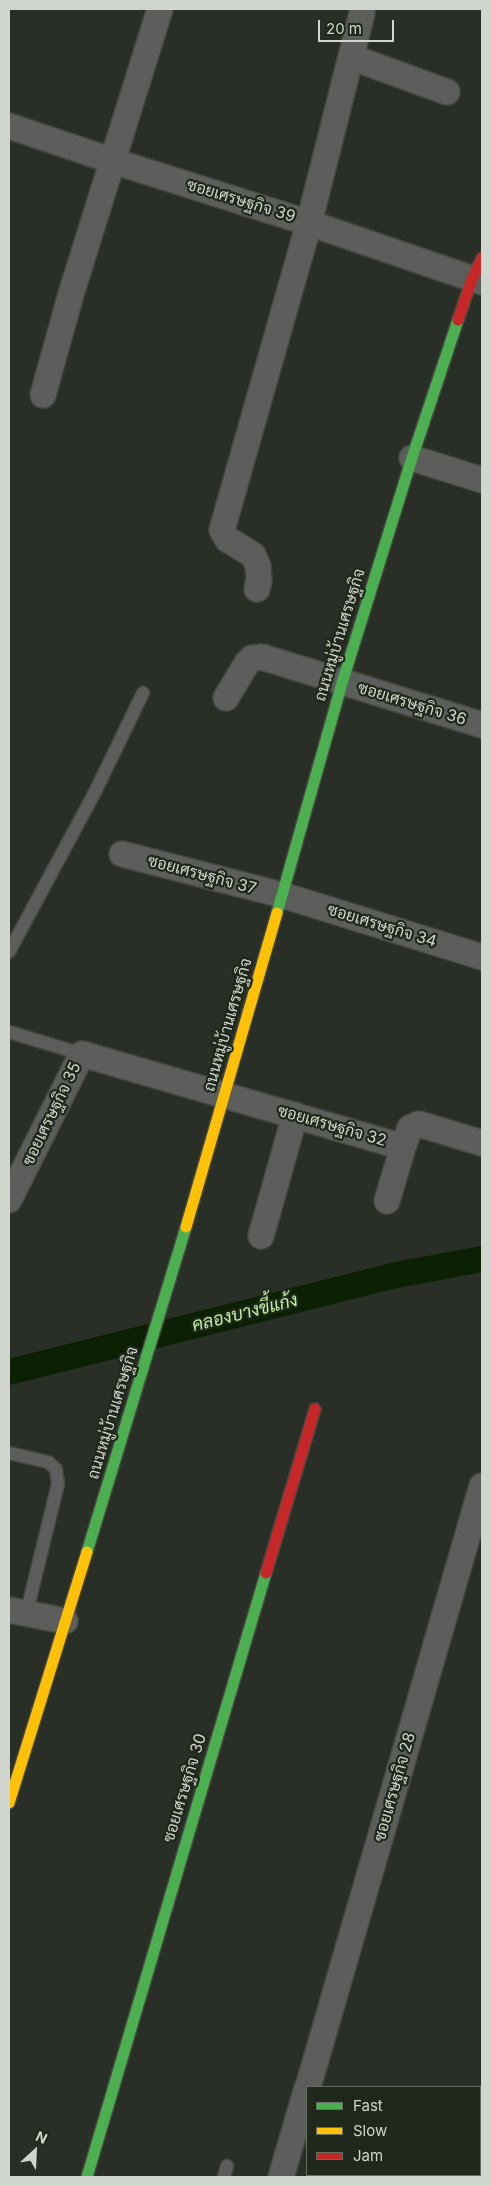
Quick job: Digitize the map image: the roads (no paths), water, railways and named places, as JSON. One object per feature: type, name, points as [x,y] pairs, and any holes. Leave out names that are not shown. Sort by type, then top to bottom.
[{"type":"street","points":[[43,395],[71,294],[160,9]]},
{"type":"street","points":[[257,588],[260,580],[258,566],[253,555],[227,539],[222,530],[309,223],[362,12]]},
{"type":"street","points":[[351,57],[447,92]]},
{"type":"street","name":"ซอยเศรษฐกิจ 39","points":[[9,126],[309,223],[479,273]]},
{"type":"street","name":"ถนนหมู่บ้านเศรษฐกิจ","points":[[9,1803],[167,1292],[342,682],[412,458],[479,273]]},
{"type":"street","points":[[412,458],[482,480]]},
{"type":"street","name":"ซอยเศรษฐกิจ 36","points":[[226,698],[247,663],[252,658],[262,657],[482,724]]},
{"type":"street","name":"ซอยเศรษฐกิจ 37","points":[[122,854],[282,895]]},
{"type":"street","name":"ซอยเศรษฐกิจ 34","points":[[282,895],[482,957]]},
{"type":"street","name":"ซอยเศรษฐกิจ 35","points":[[9,1200],[82,1054],[225,1094]]},
{"type":"street","name":"ซอยเศรษฐกิจ 32","points":[[225,1094],[403,1147],[410,1128],[419,1124],[482,1143]]},
{"type":"street","points":[[261,1236],[295,1115]]},
{"type":"street","points":[[387,1201],[403,1147]]},
{"type":"street","name":"ซอยเศรษฐกิจ 30","points":[[87,2177],[315,1409]]},
{"type":"street","name":"ซอยเศรษฐกิจ 28","points":[[308,2086],[482,1486]]},
{"type":"street","points":[[17,1612],[66,1621]]},
{"type":"street","name":"ซอยเศรษฐกิจ 28","points":[[281,2177],[306,2091]]},
{"type":"lane","points":[[9,952],[95,792],[143,693]]},
{"type":"lane","points":[[9,1032],[82,1054]]},
{"type":"lane","points":[[9,1452],[48,1462],[56,1469],[58,1484],[17,1612]]},
{"type":"waterway","name":"คลองบางขี้แก้ง","points":[[9,1372],[396,1275],[482,1259]]}]
